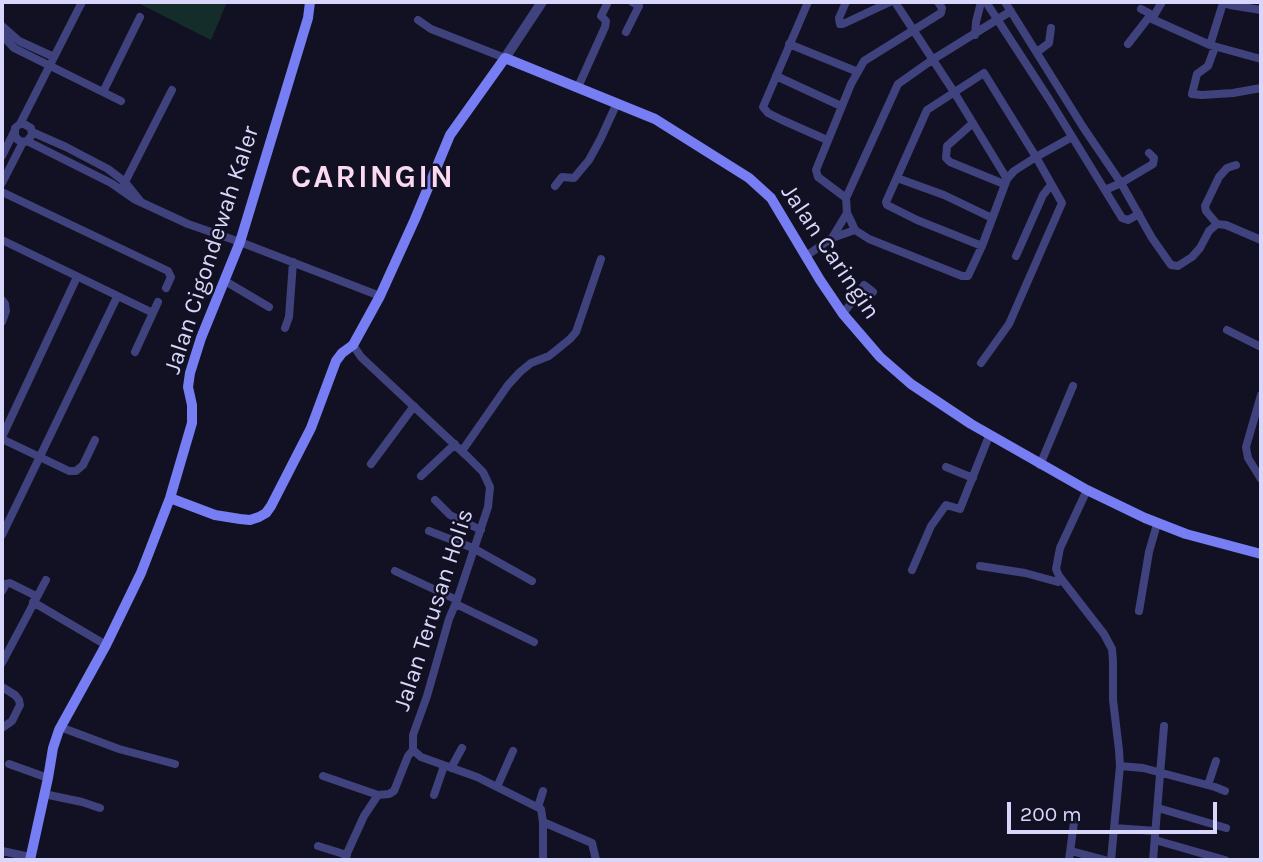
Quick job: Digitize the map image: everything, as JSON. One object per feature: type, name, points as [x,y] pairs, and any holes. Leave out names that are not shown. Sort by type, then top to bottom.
[{"type":"main road","name":"Jalan Cigondewah Kaler","points":[[30,859],[52,748],[60,727],[106,645],[147,560],[170,498],[192,423],[188,387],[190,373],[201,338],[240,242],[308,18],[310,2]]},
{"type":"main road","name":"Jalan Caringin","points":[[505,58],[658,120],[750,178],[778,207],[843,314],[880,357],[899,374],[989,436],[1087,490],[1157,524],[1261,554]]},
{"type":"main road","points":[[170,498],[229,518],[250,520],[266,513],[311,428],[336,361],[353,345],[380,296],[450,135],[505,58]]},
{"type":"street","points":[[2,156],[82,2]]},
{"type":"street","points":[[418,20],[431,29],[505,58],[542,2]]},
{"type":"street","points":[[578,87],[605,27],[606,21],[601,16],[608,2]]},
{"type":"street","points":[[626,32],[639,6],[632,2]]},
{"type":"street","points":[[808,2],[764,102],[764,109],[827,140]]},
{"type":"street","points":[[846,2],[839,18],[843,24],[892,2],[914,29],[954,92],[1005,182]]},
{"type":"street","points":[[846,198],[816,173],[841,106],[864,61],[941,13],[942,8],[938,2]]},
{"type":"street","points":[[975,35],[981,2]]},
{"type":"street","points":[[986,2],[1123,219],[1128,220],[1139,214]]},
{"type":"street","points":[[1006,2],[1171,265],[1184,264],[1192,257],[1209,231],[1217,224]]},
{"type":"street","points":[[1128,44],[1161,2]]},
{"type":"street","points":[[1261,10],[1223,2],[1208,66],[1198,74],[1192,94],[1233,93],[1261,88]]},
{"type":"street","points":[[1141,9],[1149,13],[1150,18],[1212,46],[1261,59]]},
{"type":"street","points":[[1011,11],[900,81],[846,198],[848,213],[855,230],[880,244],[965,276],[969,274],[982,246],[1005,182],[1014,171],[1072,137]]},
{"type":"street","points":[[103,92],[140,17]]},
{"type":"street","points":[[2,26],[19,41],[52,62],[121,101]]},
{"type":"street","points":[[1037,52],[1049,43],[1051,28]]},
{"type":"street","points":[[2,35],[14,48],[52,62]]},
{"type":"street","points":[[789,44],[858,72]]},
{"type":"street","points":[[981,363],[1009,324],[1062,201],[987,75],[981,73],[926,112],[887,205],[982,246]]},
{"type":"street","points":[[776,76],[841,106]]},
{"type":"street","points":[[123,186],[172,90]]},
{"type":"street","points":[[555,186],[562,177],[574,178],[589,160],[617,103]]},
{"type":"street","points":[[973,123],[947,146],[946,158],[950,162],[1005,182]]},
{"type":"street","points":[[20,124],[28,125],[32,132],[108,169],[141,202],[188,224],[380,296]]},
{"type":"street","points":[[14,132],[15,136],[25,141],[123,186]]},
{"type":"street","points":[[2,183],[32,132]]},
{"type":"street","points":[[1105,190],[1153,164],[1154,158],[1149,153]]},
{"type":"street","points":[[1236,165],[1227,168],[1219,177],[1205,206],[1206,211],[1217,224],[1261,239]]},
{"type":"street","points":[[897,178],[944,195],[992,218]]},
{"type":"street","points":[[1016,256],[1043,195],[1051,185]]},
{"type":"street","points":[[2,192],[168,271],[171,276],[166,288]]},
{"type":"street","points":[[832,238],[848,213]]},
{"type":"street","points":[[806,256],[832,238],[855,230]]},
{"type":"street","points":[[2,240],[153,313]]},
{"type":"street","points":[[462,451],[520,372],[531,363],[549,356],[576,332],[601,259]]},
{"type":"street","points":[[285,328],[289,317],[293,262]]},
{"type":"street","points":[[77,276],[2,438],[69,471],[76,471],[83,465],[95,440]]},
{"type":"street","points":[[225,281],[269,307]]},
{"type":"street","points":[[843,314],[863,285],[873,292]]},
{"type":"street","points":[[2,535],[117,297]]},
{"type":"street","points":[[2,300],[6,310],[2,321]]},
{"type":"street","points":[[135,352],[158,302]]},
{"type":"street","points":[[1227,330],[1261,347]]},
{"type":"street","name":"Jalan Terusan Holis","points":[[353,345],[361,357],[483,472],[490,487],[481,530],[449,619],[424,708],[413,735],[413,750],[419,756],[477,777],[538,807]]},
{"type":"street","points":[[1040,465],[1073,386]]},
{"type":"street","points":[[1261,394],[1246,447],[1248,458],[1261,479]]},
{"type":"street","points":[[371,464],[414,407]]},
{"type":"street","points":[[912,570],[933,523],[947,504],[960,509],[989,436]]},
{"type":"street","points":[[421,475],[455,444]]},
{"type":"street","points":[[946,467],[973,478]]},
{"type":"street","points":[[1087,490],[1060,548],[1056,572],[1104,634],[1112,649],[1119,766],[1111,860]]},
{"type":"street","points":[[435,500],[450,515],[481,530]]},
{"type":"street","points":[[1139,611],[1149,552],[1157,524]]},
{"type":"street","points":[[429,531],[473,548],[532,581]]},
{"type":"street","points":[[980,566],[1025,573],[1058,582]]},
{"type":"street","points":[[395,571],[534,642]]},
{"type":"street","points":[[2,663],[46,580]]},
{"type":"street","points":[[2,591],[6,584],[10,583],[106,645]]},
{"type":"street","points":[[2,687],[15,695],[20,705],[12,721],[2,727]]},
{"type":"street","points":[[1153,860],[1164,726]]},
{"type":"street","points":[[60,727],[120,749],[175,764]]},
{"type":"street","points":[[434,794],[462,748]]},
{"type":"street","points":[[323,776],[378,794],[389,794],[394,791],[413,750]]},
{"type":"street","points":[[497,787],[513,751]]},
{"type":"street","points":[[1208,785],[1216,761]]},
{"type":"street","points":[[9,764],[48,778]]},
{"type":"street","points":[[1119,766],[1143,768],[1225,791]]},
{"type":"street","points":[[543,791],[538,807],[543,822],[543,860]]},
{"type":"street","points":[[44,794],[100,808]]},
{"type":"street","points":[[318,846],[346,858],[363,816],[378,794]]},
{"type":"street","points":[[1158,808],[1226,828]]},
{"type":"street","points":[[543,822],[592,843],[596,860]]},
{"type":"street","points":[[1069,860],[1074,822]]},
{"type":"street","points":[[1114,828],[1155,835],[1225,860]]},
{"type":"street","points":[[2,851],[30,859]]},
{"type":"street","points":[[1071,851],[1105,860]]},
{"type":"green space","points":[[136,2],[227,2],[211,40]]},
{"type":"district","name":"CARINGIN","points":[[373,178]]}]
